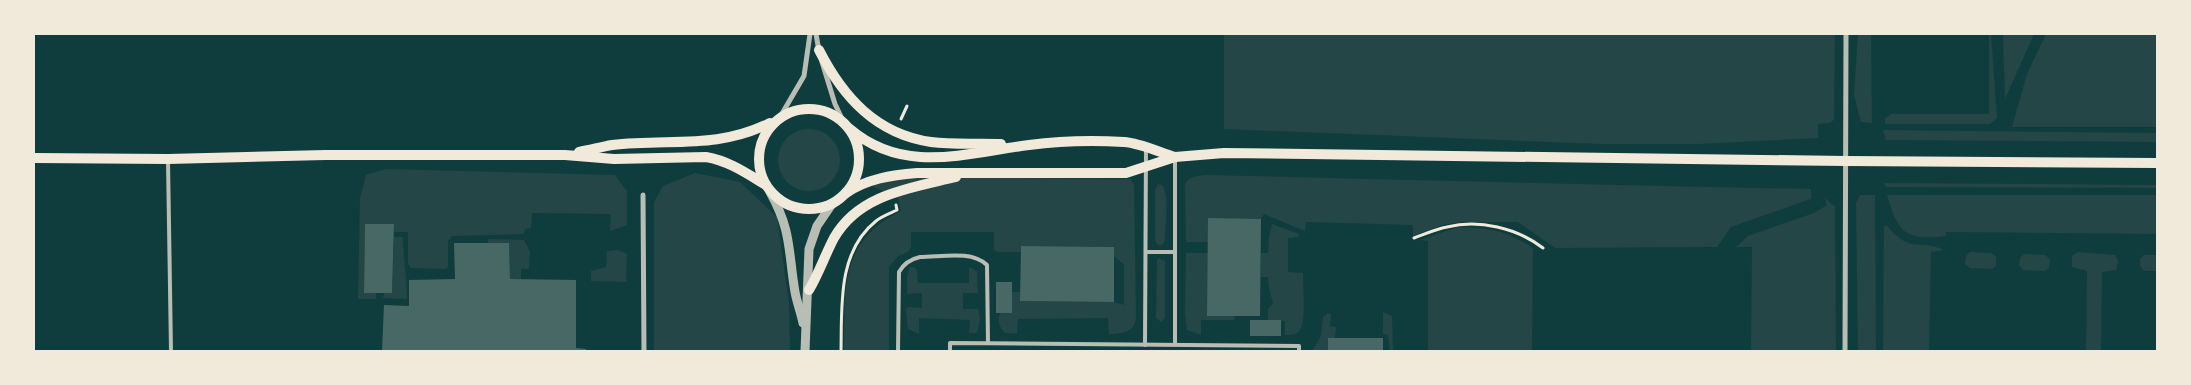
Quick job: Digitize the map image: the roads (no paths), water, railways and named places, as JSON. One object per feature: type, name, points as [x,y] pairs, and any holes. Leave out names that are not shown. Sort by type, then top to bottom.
[{"type":"main road","points":[[819,50],[831,73],[856,106],[872,120],[910,138],[932,142],[1032,144],[1126,142],[1175,157]]},
{"type":"main road","points":[[565,155],[613,145],[720,140],[755,130],[790,111],[806,108],[822,110],[838,117],[876,147],[897,155],[912,158],[937,158],[1032,144]]},
{"type":"main road","points":[[768,188],[762,178],[758,162],[759,146],[765,132],[778,118]]},
{"type":"main road","points":[[846,193],[855,179],[860,162],[858,145],[847,126]]},
{"type":"main road","points":[[34,158],[168,159],[325,155],[565,155],[614,159],[713,158],[734,165],[768,188],[782,202],[798,208],[815,209],[832,204],[858,185],[894,175],[917,173],[1126,173],[1175,157],[1224,152],[1846,162],[2157,163]]},
{"type":"main road","points":[[809,290],[822,267],[834,238],[843,224],[855,212],[868,203],[892,194],[969,174]]},
{"type":"street","points":[[778,118],[804,76],[810,34]]},
{"type":"street","points":[[816,34],[825,76],[847,126]]},
{"type":"street","points":[[1845,351],[1846,34]]},
{"type":"street","points":[[768,188],[786,224],[790,242],[795,293],[805,328]]},
{"type":"street","points":[[643,195],[644,351]]},
{"type":"street","points":[[805,351],[805,328],[809,290],[809,249],[818,226],[832,204]]},
{"type":"lane","points":[[1145,345],[1146,148]]},
{"type":"lane","points":[[1175,157],[1175,344]]},
{"type":"lane","points":[[168,159],[170,351]]},
{"type":"lane","points":[[1146,252],[1175,252]]},
{"type":"lane","points":[[898,351],[899,272],[907,262],[913,258],[920,257],[974,256],[987,265],[988,343]]},
{"type":"lane","points":[[950,351],[950,343],[988,343],[1299,346],[1299,351]]}]
